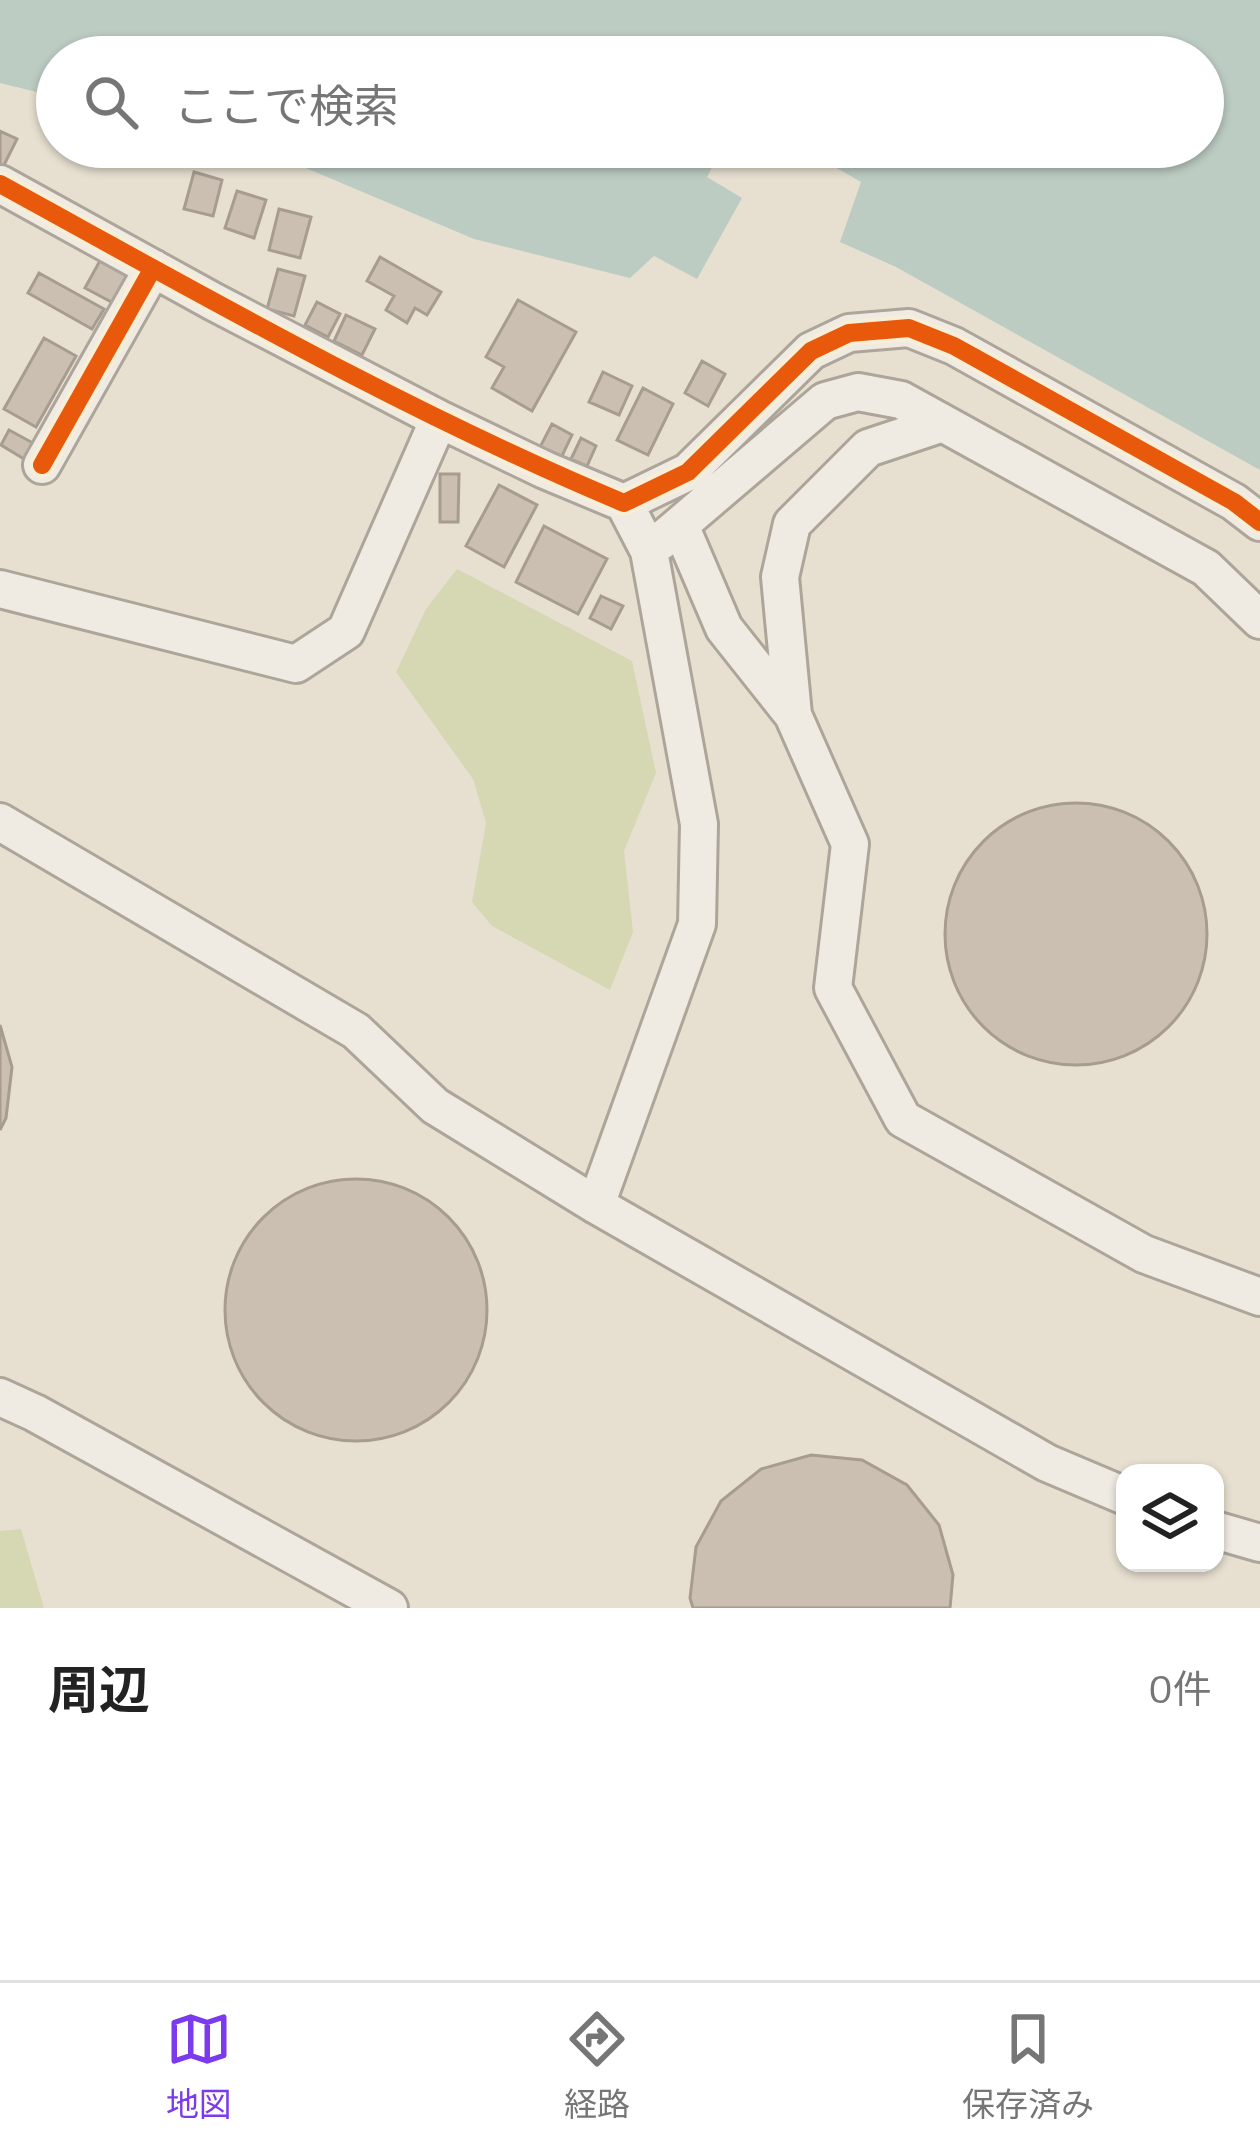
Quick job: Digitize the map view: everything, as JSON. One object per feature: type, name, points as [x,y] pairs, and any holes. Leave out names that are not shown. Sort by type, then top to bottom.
[{"type":"street","points":[[0,184],[439,419],[624,503],[649,551],[699,824],[697,924],[596,1204]]},
{"type":"street","points":[[42,465],[153,268]]},
{"type":"street","points":[[624,503],[688,472],[811,351],[850,333],[910,328],[974,357],[1234,502],[1260,522]]},
{"type":"street","points":[[649,551],[825,401],[858,392],[901,400],[1206,568],[1260,620]]},
{"type":"street","points":[[0,589],[296,664],[346,631],[439,419]]},
{"type":"street","points":[[793,715],[780,578],[792,524],[868,448],[943,423]]},
{"type":"street","points":[[680,525],[724,628],[793,715],[850,844],[832,988],[902,1119],[1144,1254],[1260,1297]]},
{"type":"street","points":[[0,822],[356,1031],[434,1106],[596,1204],[1047,1463],[1116,1492]]},
{"type":"street","points":[[0,1397],[389,1608]]},
{"type":"street","points":[[1224,1533],[1260,1543]]},
{"type":"green space","points":[[457,569],[632,661],[656,773],[624,851],[633,932],[610,990],[492,926],[472,902],[486,823],[473,779],[396,672],[426,609]]},
{"type":"green space","points":[[21,1529],[44,1608],[0,1608],[0,1531]]},
{"type":"shaded area","points":[[0,0],[1260,0],[1260,470],[896,267],[840,242],[861,182],[837,168],[1224,168],[1224,36],[36,36],[36,92],[0,83]]},
{"type":"shaded area","points":[[306,168],[712,168],[707,177],[742,198],[697,279],[654,256],[630,278],[474,239]]},
{"type":"building","points":[[0,131],[17,139],[1,171],[0,171]]},
{"type":"building","points":[[194,172],[222,180],[213,216],[184,209]]},
{"type":"building","points":[[237,191],[266,200],[254,238],[225,228]]},
{"type":"building","points":[[279,209],[311,217],[300,258],[269,250]]},
{"type":"building","points":[[102,257],[134,275],[117,305],[85,288]]},
{"type":"building","points":[[380,257],[441,292],[427,315],[415,308],[407,323],[386,310],[394,296],[367,281]]},
{"type":"building","points":[[278,269],[305,276],[294,316],[267,309]]},
{"type":"building","points":[[39,273],[104,309],[92,329],[28,293]]},
{"type":"building","points":[[518,300],[576,332],[532,411],[492,388],[504,367],[486,357]]},
{"type":"building","points":[[317,302],[340,314],[328,337],[305,325]]},
{"type":"building","points":[[346,315],[375,329],[362,355],[334,341]]},
{"type":"building","points":[[44,338],[76,356],[36,427],[4,409]]},
{"type":"building","points":[[702,361],[725,374],[708,406],[685,393]]},
{"type":"building","points":[[603,372],[632,386],[619,415],[589,402]]},
{"type":"building","points":[[643,388],[673,404],[648,455],[617,440]]},
{"type":"building","points":[[552,424],[572,435],[561,458],[540,447]]},
{"type":"building","points":[[9,430],[33,443],[24,459],[1,445]]},
{"type":"building","points":[[581,438],[596,446],[587,466],[571,459]]},
{"type":"building","points":[[440,474],[459,474],[458,522],[440,522]]},
{"type":"building","points":[[499,485],[537,505],[504,567],[466,546]]},
{"type":"building","points":[[544,526],[607,559],[578,614],[516,582]]},
{"type":"building","points":[[601,596],[623,606],[611,629],[590,618]]},
{"type":"building","points":[[1076,803],[1126,813],[1168,842],[1197,884],[1207,934],[1197,984],[1168,1026],[1126,1055],[1076,1065],[1026,1055],[984,1026],[955,984],[945,934],[955,884],[984,842],[1026,813]]},
{"type":"building","points":[[0,1025],[12,1067],[6,1118],[0,1130]]},
{"type":"building","points":[[356,1179],[406,1189],[448,1218],[477,1260],[487,1310],[477,1360],[448,1402],[406,1431],[356,1441],[306,1431],[264,1402],[235,1360],[225,1310],[235,1260],[264,1218],[306,1189]]},
{"type":"building","points":[[811,1455],[862,1460],[907,1485],[939,1525],[953,1575],[950,1608],[693,1608],[696,1547],[721,1501],[761,1469]]},
{"type":"cycle path","points":[[0,184],[385,392],[624,503],[688,472],[811,351],[849,333],[909,328],[954,346],[1234,502],[1260,522]]},
{"type":"cycle path","points":[[42,465],[153,268]]}]
